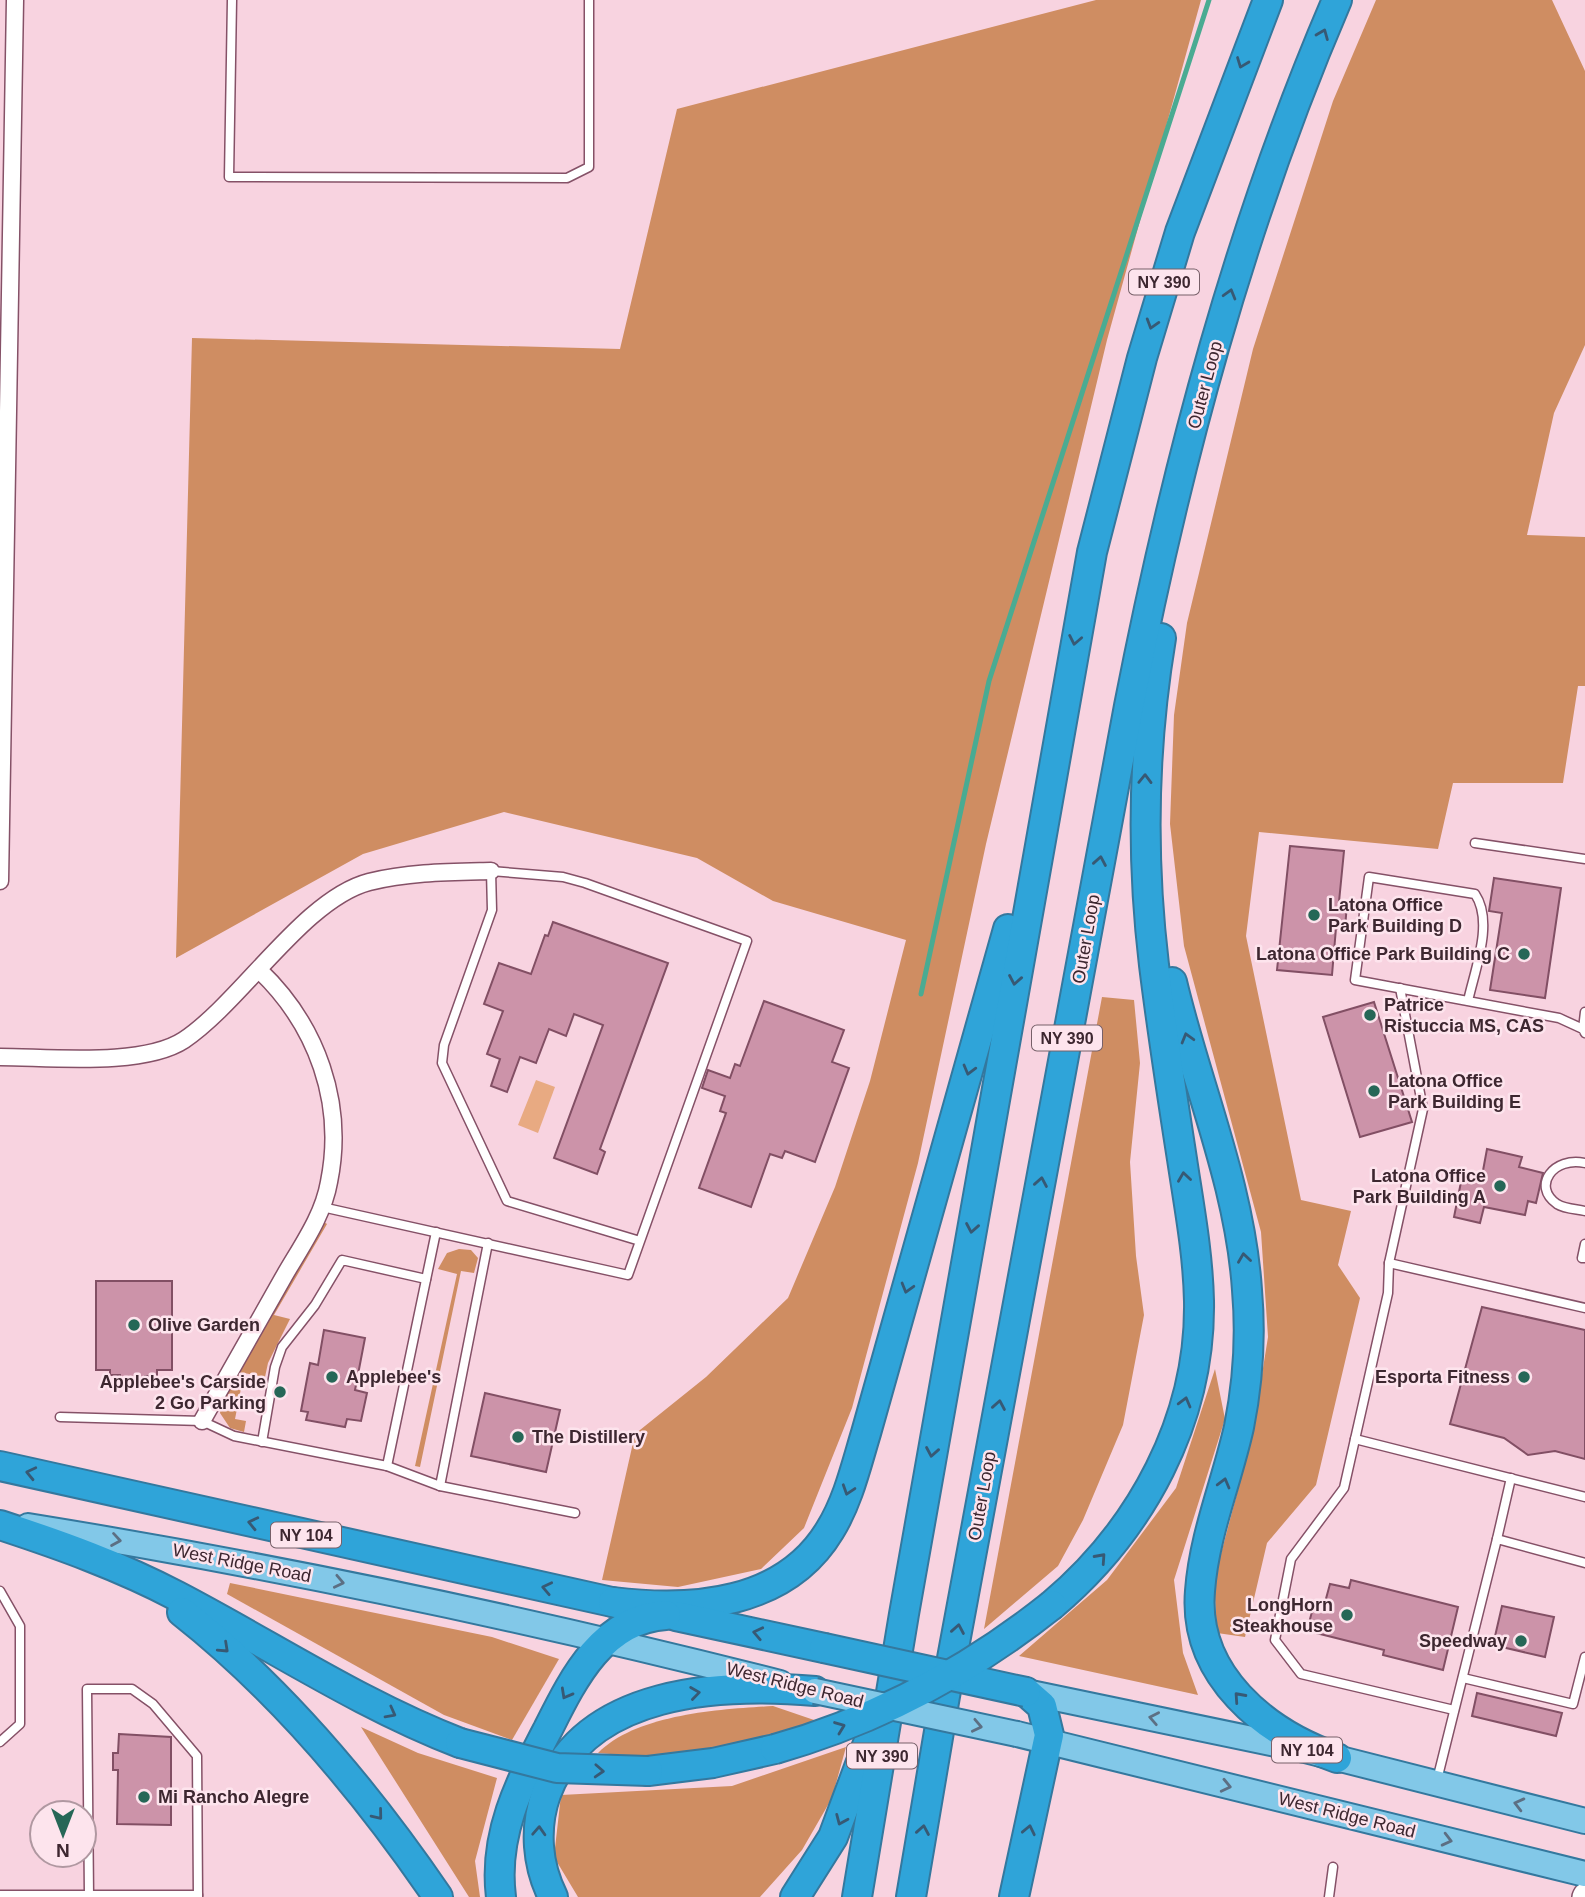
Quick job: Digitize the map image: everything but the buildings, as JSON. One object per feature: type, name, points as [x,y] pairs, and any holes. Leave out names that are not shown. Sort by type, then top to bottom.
[{"type":"highway","name":"NY 390","points":[[857,1897],[904,1614],[1095,541],[1142,358],[1190,202],[1268,0]]},
{"type":"highway","name":"Outer Loop","points":[[911,1897],[945,1696],[1133,684],[1205,383],[1253,222],[1337,0]]},
{"type":"highway","points":[[0,1523],[110,1564],[178,1596],[400,1717],[460,1743],[557,1768],[648,1771],[721,1762],[775,1749],[863,1718],[925,1689],[997,1646],[1052,1605],[1101,1559],[1143,1503],[1177,1430],[1195,1357],[1199,1304],[1197,1264],[1153,957],[1145,772],[1149,718],[1205,383]]},
{"type":"highway","points":[[613,1602],[687,1606],[747,1595],[793,1570],[818,1546],[835,1522],[866,1433],[1057,743]]},
{"type":"highway","points":[[1147,847],[1170,972],[1235,1208],[1247,1290],[1246,1381],[1237,1434],[1205,1558],[1199,1594],[1201,1625],[1216,1666],[1251,1710],[1295,1740],[1337,1758]]},
{"type":"highway","name":"NY 104","points":[[0,1466],[1026,1692]]},
{"type":"highway","points":[[110,1564],[188,1616],[280,1703],[368,1803],[438,1897]]},
{"type":"highway","points":[[795,1897],[820,1861],[845,1809],[874,1728],[904,1614]]},
{"type":"highway","points":[[501,1897],[501,1848],[517,1790],[570,1686],[606,1640],[636,1622],[672,1615]]},
{"type":"highway","points":[[553,1897],[540,1857],[541,1813],[551,1781],[561,1764],[589,1734],[634,1709],[683,1695],[742,1689],[815,1691]]},
{"type":"highway","points":[[1014,1897],[1048,1742],[1045,1711],[1039,1701],[1026,1692]]},
{"type":"main road","name":"West Ridge Road","points":[[0,1523],[265,1566],[606,1640],[815,1691],[1017,1734],[1585,1874]]},
{"type":"main road","name":"NY 104","points":[[1026,1692],[1337,1758],[1585,1821]]},
{"type":"street","points":[[0,881],[5,258],[10,4]]},
{"type":"street","points":[[0,1057],[141,1055],[183,1041],[259,970],[316,911],[367,883],[434,872],[491,871]]},
{"type":"street","points":[[202,1421],[322,1207],[330,1183],[330,1101],[317,1049],[300,1016],[259,970]]},
{"type":"lane","points":[[232,0],[229,177],[567,178],[589,167],[589,0]]},
{"type":"lane","points":[[1475,843],[1585,859]]},
{"type":"lane","points":[[322,1207],[628,1275],[747,941],[563,877],[491,871],[492,910],[444,1045],[442,1063],[446,1078],[507,1201],[640,1241]]},
{"type":"lane","points":[[1468,1001],[1484,920],[1482,904],[1475,894],[1369,877],[1355,980],[1559,1018],[1584,1031],[1585,1012]]},
{"type":"lane","points":[[1400,988],[1423,1110],[1388,1263],[1388,1293],[1344,1488],[1291,1559],[1275,1640],[1301,1674],[1454,1710]]},
{"type":"lane","points":[[1585,1164],[1573,1161],[1558,1164],[1548,1177],[1547,1185],[1549,1193],[1559,1205],[1585,1211]]},
{"type":"lane","points":[[387,1466],[436,1232]]},
{"type":"lane","points":[[440,1486],[488,1244]]},
{"type":"lane","points":[[1585,1244],[1582,1258],[1585,1258]]},
{"type":"lane","points":[[262,1442],[275,1367],[282,1347],[315,1305],[342,1260],[426,1279]]},
{"type":"lane","points":[[1388,1263],[1585,1308]]},
{"type":"lane","points":[[60,1417],[202,1421],[234,1436],[387,1466],[440,1486],[575,1513]]},
{"type":"lane","points":[[1355,1439],[1585,1497]]},
{"type":"lane","points":[[1436,1783],[1511,1478]]},
{"type":"lane","points":[[1497,1539],[1585,1563]]},
{"type":"lane","points":[[0,1591],[20,1626],[20,1724],[0,1742]]},
{"type":"lane","points":[[1463,1678],[1573,1704],[1585,1657]]},
{"type":"lane","points":[[0,1895],[89,1896],[198,1896],[197,1756],[153,1703],[132,1689],[87,1689],[89,1896]]},
{"type":"lane","points":[[1329,1897],[1333,1867]]},
{"type":"shaded area","points":[[1096,0],[1201,0],[1107,340],[986,844],[918,1163],[852,1408],[804,1528],[761,1569],[678,1587],[602,1580],[635,1434],[706,1377],[788,1298],[835,1187],[870,1081],[906,940],[773,901],[697,858],[504,812],[363,854],[176,958],[192,338],[620,349],[677,109]]},
{"type":"shaded area","points":[[1376,0],[1552,0],[1585,71],[1585,345],[1554,413],[1527,535],[1585,537],[1585,686],[1578,686],[1563,783],[1453,783],[1438,849],[1259,832],[1246,936],[1301,1200],[1351,1211],[1338,1265],[1360,1298],[1316,1485],[1267,1543],[1245,1637],[1217,1633],[1214,1580],[1252,1437],[1268,1337],[1261,1232],[1184,946],[1170,824],[1174,715],[1187,623],[1253,349],[1333,101]]},
{"type":"shaded area","points":[[1102,997],[1134,1000],[1140,1063],[1130,1162],[1136,1256],[1144,1315],[1123,1425],[1083,1520],[1058,1566],[984,1629]]},
{"type":"shaded area","points":[[536,1080],[555,1087],[538,1133],[518,1125]]},
{"type":"shaded area","points":[[324,1222],[327,1224],[274,1315],[290,1319],[268,1363],[265,1377],[244,1373],[235,1419],[246,1421],[244,1432],[230,1428],[220,1413],[222,1401]]},
{"type":"shaded area","points":[[459,1249],[471,1250],[478,1258],[474,1273],[461,1271],[420,1467],[415,1466],[457,1274],[438,1269],[447,1253]]},
{"type":"shaded area","points":[[1215,1369],[1225,1419],[1174,1580],[1183,1653],[1198,1695],[1019,1656],[1107,1580],[1176,1488]]},
{"type":"shaded area","points":[[230,1583],[492,1637],[559,1659],[512,1740],[444,1715],[227,1594]]},
{"type":"shaded area","points":[[773,1706],[817,1721],[725,1747],[648,1757],[598,1753],[614,1740],[656,1722],[705,1712]]},
{"type":"shaded area","points":[[361,1727],[418,1753],[497,1778],[475,1861],[480,1897],[469,1897]]},
{"type":"shaded area","points":[[846,1747],[832,1798],[802,1850],[760,1897],[578,1897],[554,1857],[561,1795],[732,1786]]},
{"type":"waterway","points":[[921,994],[989,681],[1209,0]]},
{"type":"place","name":"Latona Office Park Building D","points":[[1314,915]]},
{"type":"place","name":"Latona Office Park Building C","points":[[1524,954]]},
{"type":"place","name":"Patrice Ristuccia MS, CAS","points":[[1370,1015]]},
{"type":"place","name":"Latona Office Park Building E","points":[[1374,1091]]},
{"type":"place","name":"Latona Office Park Building A","points":[[1500,1186]]},
{"type":"place","name":"Olive Garden","points":[[134,1325]]},
{"type":"place","name":"Applebee's","points":[[332,1377]]},
{"type":"place","name":"Esporta Fitness","points":[[1524,1377]]},
{"type":"place","name":"Applebee's Carside 2 Go Parking","points":[[280,1392]]},
{"type":"place","name":"The Distillery","points":[[518,1437]]},
{"type":"place","name":"LongHorn Steakhouse","points":[[1347,1615]]},
{"type":"place","name":"Speedway","points":[[1521,1641]]},
{"type":"place","name":"Mi Rancho Alegre","points":[[144,1797]]}]
